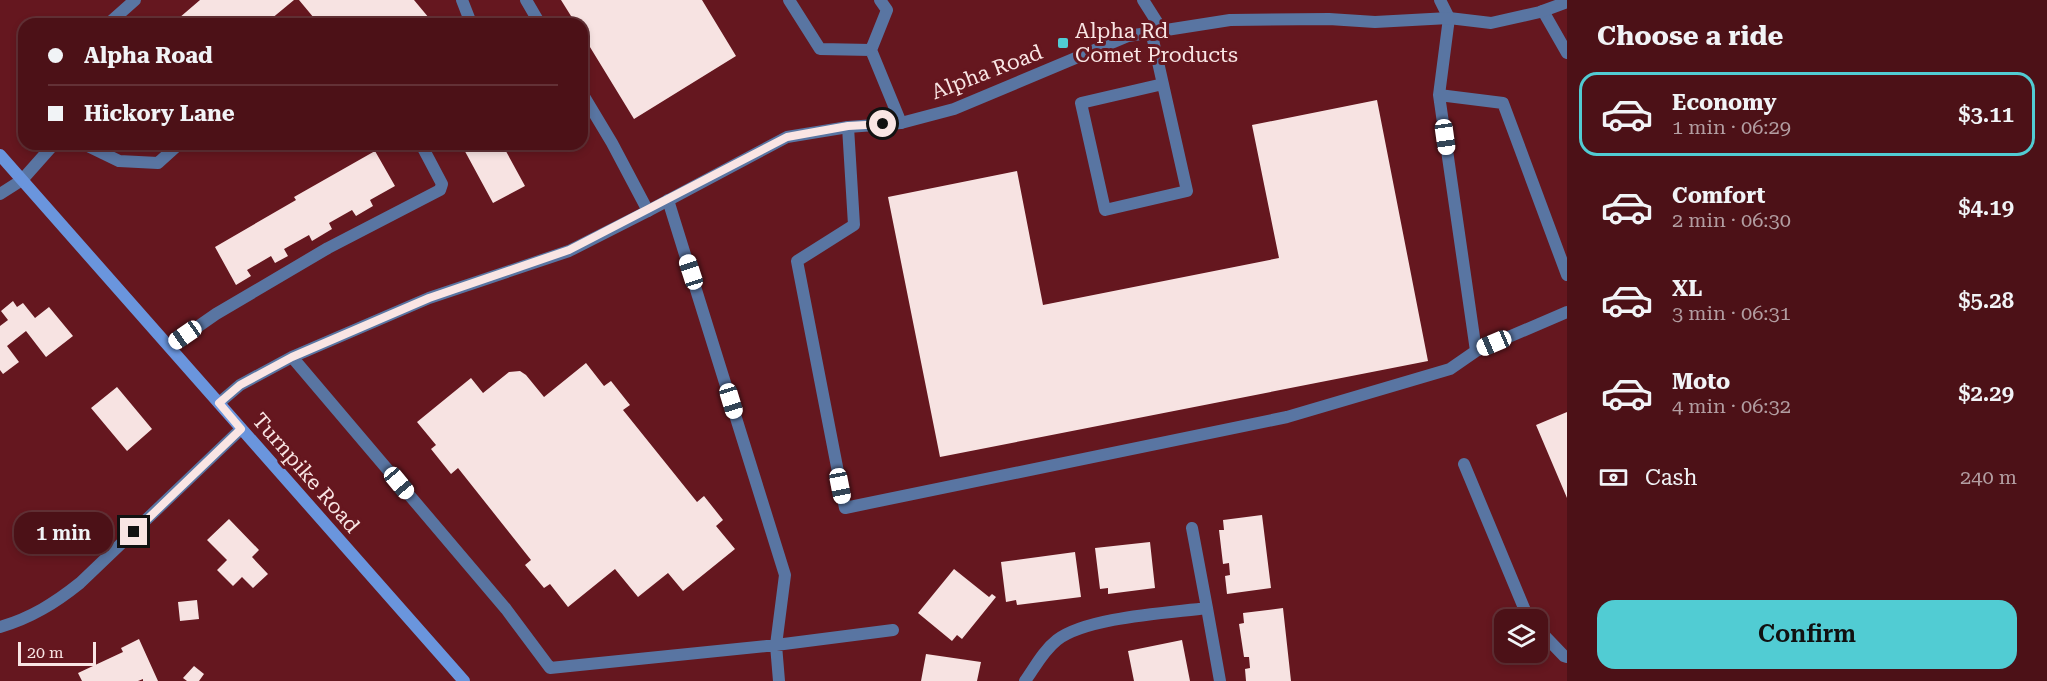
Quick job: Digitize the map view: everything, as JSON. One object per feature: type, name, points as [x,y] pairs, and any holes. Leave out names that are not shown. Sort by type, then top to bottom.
[{"type":"main road","name":"Turnpike Road","points":[[0,154],[464,681]]},
{"type":"street","points":[[115,18],[135,0]]},
{"type":"street","points":[[462,0],[469,18]]},
{"type":"street","points":[[526,0],[536,18]]},
{"type":"street","points":[[789,0],[820,49],[871,50]]},
{"type":"street","points":[[880,0],[887,10],[871,50],[901,123]]},
{"type":"street","points":[[1143,0],[1156,31],[1163,84],[1187,191],[1105,210],[1081,103],[1163,84]]},
{"type":"street","points":[[1440,0],[1449,18],[1439,95],[1476,351]]},
{"type":"street","name":"Alpha Road","points":[[219,403],[240,385],[292,357],[429,298],[569,250],[787,137],[848,126],[901,123],[954,109],[1128,36],[1156,31],[1230,20],[1375,21],[1449,18],[1491,23],[1543,11],[1567,2]]},
{"type":"street","points":[[1543,11],[1567,53]]},
{"type":"street","points":[[1439,95],[1503,103],[1567,275]]},
{"type":"street","points":[[588,103],[648,211]]},
{"type":"street","points":[[848,126],[854,225],[797,261],[844,508],[1287,417],[1450,369],[1476,351],[1567,312]]},
{"type":"street","points":[[0,194],[22,180],[49,150]]},
{"type":"street","points":[[96,150],[119,161],[158,163],[172,150]]},
{"type":"street","points":[[170,346],[216,314],[318,254],[440,190],[442,184],[424,150]]},
{"type":"street","points":[[668,200],[785,574],[776,645],[779,681]]},
{"type":"street","points":[[292,357],[506,609],[550,668],[776,645],[893,630]]},
{"type":"street","points":[[0,627],[30,617],[56,602],[80,583],[241,429]]},
{"type":"street","points":[[1464,464],[1524,609]]},
{"type":"street","points":[[1192,528],[1220,681]]},
{"type":"street","points":[[1025,681],[1046,650],[1067,634],[1110,621],[1207,608]]},
{"type":"street","points":[[1548,639],[1567,657]]},
{"type":"building","points":[[200,0],[294,0],[272,18],[179,18]]},
{"type":"building","points":[[299,0],[414,0],[429,18],[314,18]]},
{"type":"building","points":[[561,0],[702,0],[736,56],[634,119],[588,44],[588,18],[572,18]]},
{"type":"building","points":[[1377,100],[1428,361],[940,457],[888,197],[1017,171],[1043,305],[1279,258],[1252,125]]},
{"type":"building","points":[[464,150],[505,150],[525,186],[493,203]]},
{"type":"building","points":[[375,151],[395,186],[370,200],[373,206],[356,216],[352,210],[329,223],[332,229],[312,241],[309,235],[284,249],[288,256],[275,263],[271,256],[247,270],[251,276],[236,285],[215,247],[296,200],[294,197]]},
{"type":"building","points":[[13,301],[17,307],[23,303],[35,318],[49,307],[73,336],[46,357],[26,331],[7,346],[19,362],[3,374],[0,370],[0,326],[8,320],[1,311]]},
{"type":"building","points":[[586,363],[604,386],[611,381],[630,405],[623,410],[697,502],[704,496],[723,520],[716,526],[735,549],[683,591],[668,573],[638,597],[615,569],[568,607],[550,584],[544,588],[525,565],[531,560],[458,468],[451,474],[431,449],[436,445],[417,422],[471,378],[483,393],[509,372],[520,371],[544,397]]},
{"type":"building","points":[[117,387],[152,429],[127,451],[91,408]]},
{"type":"building","points":[[1567,412],[1567,498],[1536,425]]},
{"type":"building","points":[[1262,515],[1271,588],[1227,594],[1225,576],[1230,575],[1229,563],[1223,564],[1219,530],[1224,530],[1223,520]]},
{"type":"building","points":[[229,519],[259,550],[252,557],[268,574],[253,588],[242,577],[233,586],[217,570],[227,560],[207,540]]},
{"type":"building","points":[[1150,542],[1155,588],[1108,594],[1108,588],[1100,589],[1095,548]]},
{"type":"building","points":[[1075,552],[1081,597],[1017,605],[1016,600],[1006,602],[1001,562]]},
{"type":"building","points":[[954,569],[989,597],[992,594],[996,597],[962,639],[957,635],[952,641],[918,613]]},
{"type":"building","points":[[197,600],[199,619],[180,621],[178,602]]},
{"type":"building","points":[[1283,608],[1291,681],[1246,681],[1245,669],[1250,668],[1249,657],[1244,657],[1239,624],[1244,623],[1243,613]]},
{"type":"building","points":[[139,639],[158,681],[143,681],[143,679],[138,681],[82,681],[78,673],[123,652],[121,648]]},
{"type":"building","points":[[1182,640],[1190,681],[1134,681],[1128,651]]},
{"type":"building","points":[[926,654],[981,662],[977,681],[921,681]]},
{"type":"building","points":[[194,666],[204,674],[199,681],[187,681],[183,678]]},
{"type":"place","name":"Alpha Rd Comet Products","points":[[1063,43]]},
{"type":"route","points":[[134,532],[241,429],[219,403],[240,385],[292,357],[429,298],[569,250],[787,137],[848,126],[883,124]]}]
